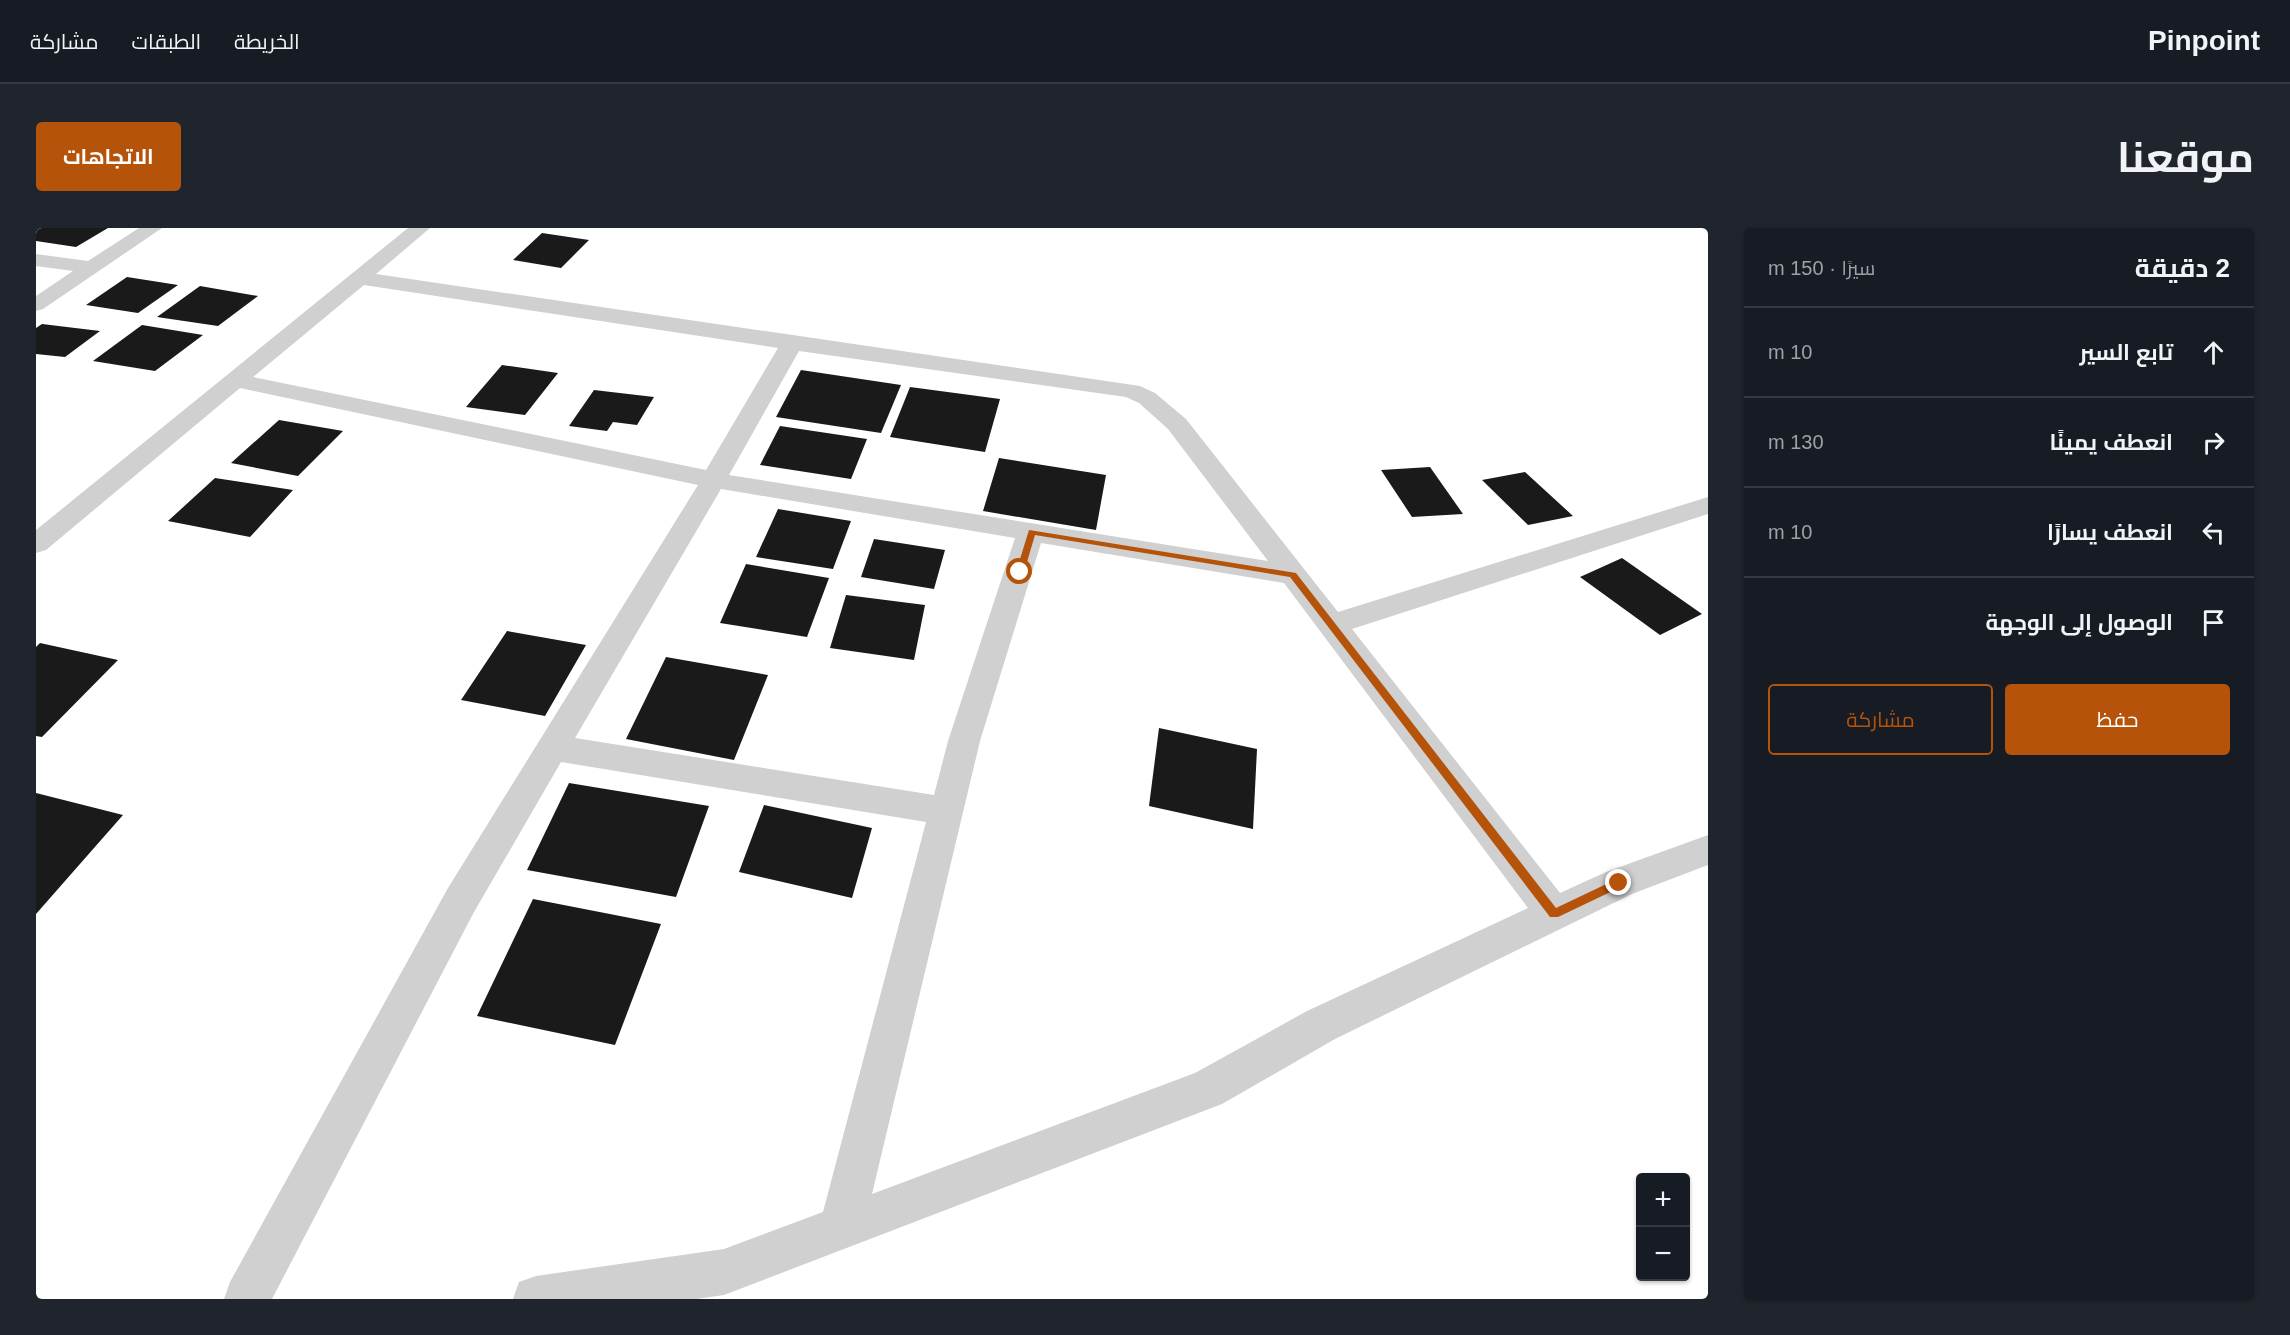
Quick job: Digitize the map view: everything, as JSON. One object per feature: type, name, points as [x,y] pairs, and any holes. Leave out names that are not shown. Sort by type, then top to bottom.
[{"type":"street","points":[[36,305],[152,228]]},
{"type":"street","points":[[36,544],[420,228]]},
{"type":"street","points":[[36,260],[93,268]]},
{"type":"street","points":[[359,278],[1132,391],[1147,398],[1177,424],[1554,914]]},
{"type":"street","points":[[247,1299],[460,900],[713,480],[792,343]]},
{"type":"street","points":[[235,380],[713,480],[1293,575]]},
{"type":"street","points":[[1332,625],[1708,506]]},
{"type":"street","points":[[841,1228],[945,811],[984,673],[1020,572],[1031,532]]},
{"type":"street","points":[[553,748],[945,811]]},
{"type":"street","points":[[536,1299],[726,1286],[841,1228],[1207,1089],[1321,1025],[1619,883],[1708,850]]},
{"type":"building","points":[[36,228],[108,228],[76,247],[36,241]]},
{"type":"building","points":[[542,233],[589,240],[561,268],[513,260]]},
{"type":"building","points":[[127,277],[178,285],[138,313],[86,305]]},
{"type":"building","points":[[200,286],[258,296],[218,326],[157,317]]},
{"type":"building","points":[[42,324],[100,331],[65,357],[36,354],[36,328]]},
{"type":"building","points":[[142,325],[203,335],[155,371],[93,361]]},
{"type":"building","points":[[502,365],[558,373],[525,415],[466,407]]},
{"type":"building","points":[[801,370],[901,385],[881,433],[776,417]]},
{"type":"building","points":[[910,387],[1000,399],[985,452],[890,437]]},
{"type":"building","points":[[594,390],[654,397],[637,425],[613,422],[607,431],[569,426]]},
{"type":"building","points":[[279,420],[343,431],[298,476],[231,463]]},
{"type":"building","points":[[780,426],[867,439],[851,479],[760,465]]},
{"type":"building","points":[[999,458],[1106,475],[1096,530],[983,511]]},
{"type":"building","points":[[1430,467],[1463,514],[1412,517],[1381,470]]},
{"type":"building","points":[[1525,472],[1573,516],[1528,525],[1482,480]]},
{"type":"building","points":[[215,478],[293,490],[250,537],[168,521]]},
{"type":"building","points":[[778,509],[851,521],[833,569],[756,557]]},
{"type":"building","points":[[874,539],[945,550],[934,589],[861,577]]},
{"type":"building","points":[[1622,558],[1702,614],[1660,635],[1580,577]]},
{"type":"building","points":[[746,564],[829,578],[807,637],[720,623]]},
{"type":"building","points":[[846,595],[925,605],[914,660],[830,648]]},
{"type":"building","points":[[507,631],[586,645],[545,716],[461,700]]},
{"type":"building","points":[[40,643],[118,660],[42,737],[36,736],[36,647]]},
{"type":"building","points":[[666,657],[768,675],[734,760],[626,739]]},
{"type":"building","points":[[1159,728],[1257,749],[1253,829],[1149,806]]},
{"type":"building","points":[[569,783],[709,806],[676,897],[527,870]]},
{"type":"building","points":[[36,793],[123,815],[36,914]]},
{"type":"building","points":[[764,805],[872,828],[852,898],[739,872]]},
{"type":"building","points":[[533,899],[661,924],[615,1045],[477,1016]]},
{"type":"route","points":[[1020,572],[1031,532],[1293,575],[1554,914],[1619,883]]}]
